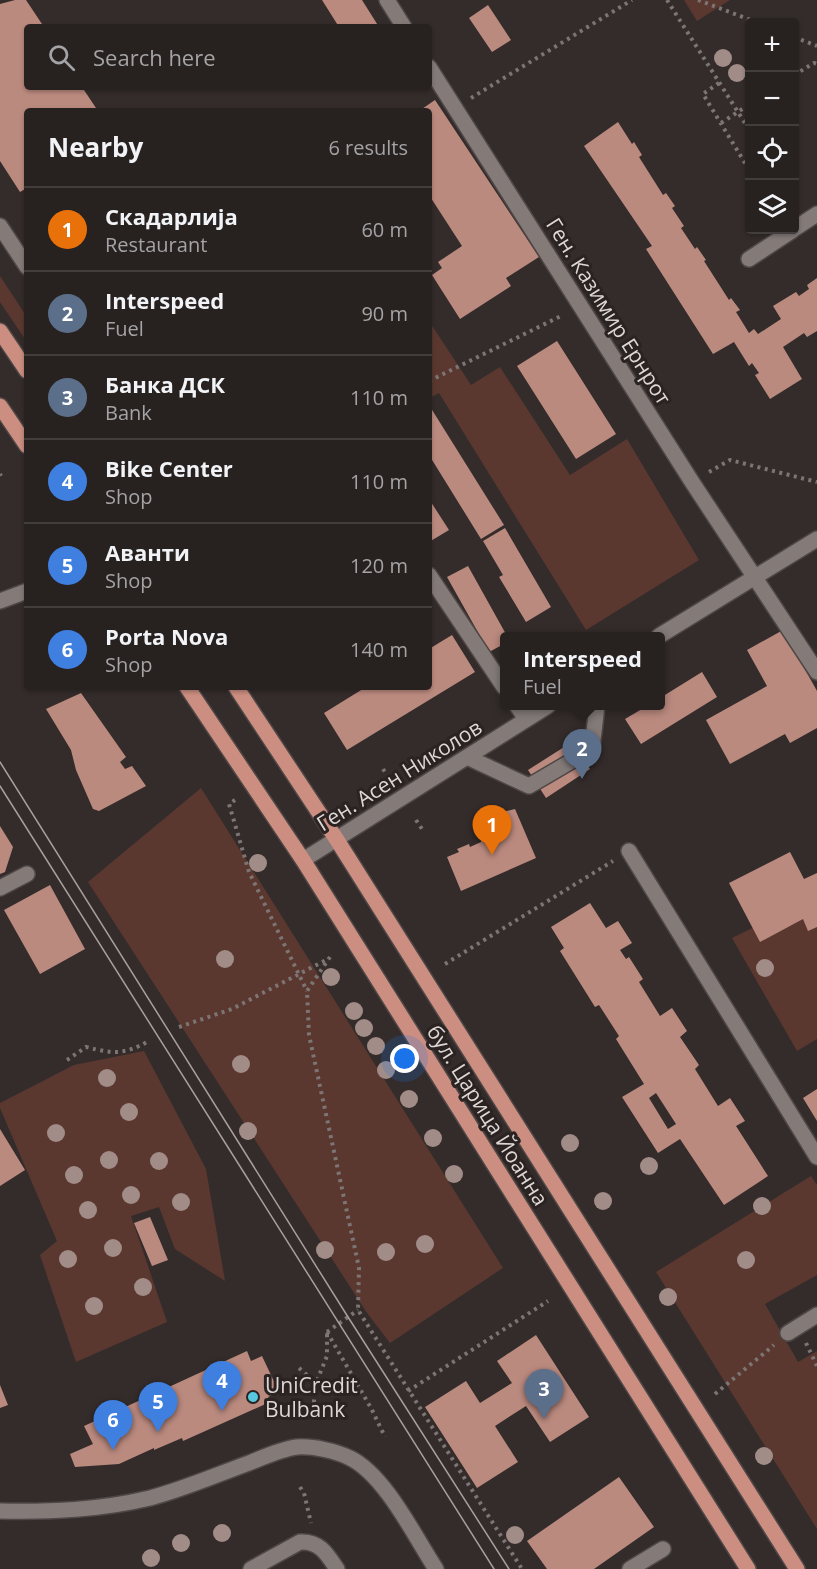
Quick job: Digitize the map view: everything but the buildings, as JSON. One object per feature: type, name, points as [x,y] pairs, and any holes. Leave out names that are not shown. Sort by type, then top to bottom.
[{"type":"main road","points":[[0,330],[24,366]]},
{"type":"main road","points":[[0,406],[24,442]]},
{"type":"main road","name":"бул. Царица Йоанна","points":[[189,690],[303,860],[748,1569]]},
{"type":"main road","name":"бул. Царица Йоанна","points":[[238,690],[337,840],[797,1569]]},
{"type":"street","points":[[387,0],[402,24]]},
{"type":"street","name":"Ген. Казимир Ернрот","points":[[432,72],[692,482],[817,672]]},
{"type":"street","points":[[799,226],[817,214]]},
{"type":"street","points":[[0,226],[24,262]]},
{"type":"street","points":[[749,259],[786,234]]},
{"type":"street","points":[[665,632],[817,539]]},
{"type":"street","points":[[432,580],[500,681]]},
{"type":"street","points":[[0,601],[24,592]]},
{"type":"street","points":[[520,710],[526,719]]},
{"type":"street","name":"Ген. Асен Николов","points":[[303,860],[540,710]]},
{"type":"street","points":[[467,757],[529,786],[592,749],[596,710]]},
{"type":"street","points":[[629,851],[817,1157]]},
{"type":"street","points":[[0,888],[27,874]]},
{"type":"street","points":[[788,1333],[817,1315]]},
{"type":"street","points":[[0,1511],[57,1512],[101,1507],[149,1498],[185,1487],[297,1447],[326,1450],[351,1458],[369,1470],[392,1500],[436,1569]]},
{"type":"street","points":[[251,1569],[300,1542],[315,1544],[326,1552],[337,1569]]},
{"type":"street","points":[[630,1569],[663,1549]]},
{"type":"path","points":[[455,108],[632,0]]},
{"type":"path","points":[[668,0],[747,126]]},
{"type":"path","points":[[698,0],[745,18]]},
{"type":"path","points":[[799,39],[817,46]]},
{"type":"path","points":[[799,72],[814,63],[817,64]]},
{"type":"path","points":[[719,83],[703,94],[745,162]]},
{"type":"path","points":[[721,123],[745,107]]},
{"type":"path","points":[[432,380],[581,306]]},
{"type":"path","points":[[692,482],[730,460],[817,482]]},
{"type":"path","points":[[383,769],[389,778]]},
{"type":"path","points":[[235,800],[229,804],[249,872],[307,991],[309,1035],[359,1268],[358,1310],[522,1569]]},
{"type":"path","points":[[416,820],[422,829]]},
{"type":"path","points":[[445,964],[629,851]]},
{"type":"path","points":[[179,1027],[232,1009],[330,957],[307,991]]},
{"type":"path","points":[[67,1060],[86,1047],[110,1053],[131,1051],[149,1041]]},
{"type":"path","points":[[406,1389],[548,1301]]},
{"type":"path","points":[[327,1332],[358,1310]]},
{"type":"path","points":[[327,1332],[385,1437]]},
{"type":"path","points":[[314,1410],[316,1383],[327,1356],[327,1332]]},
{"type":"path","points":[[715,1394],[788,1333]]},
{"type":"path","points":[[299,1368],[316,1383]]},
{"type":"path","points":[[300,1487],[304,1493],[315,1544]]},
{"type":"shaded area","points":[[684,0],[730,0],[697,21]]},
{"type":"shaded area","points":[[0,276],[24,312],[24,338],[0,302]]},
{"type":"shaded area","points":[[432,326],[471,385],[500,367],[570,475],[627,439],[699,560],[586,630],[439,393],[432,396]]},
{"type":"shaded area","points":[[201,788],[503,1268],[390,1343],[367,1313],[88,882]]},
{"type":"shaded area","points":[[817,896],[817,1039],[797,1051],[732,938]]},
{"type":"shaded area","points":[[144,1051],[206,1169],[225,1281],[175,1249],[159,1207],[131,1216],[167,1322],[76,1362],[40,1255],[57,1241],[0,1108],[0,1103],[74,1065]]},
{"type":"shaded area","points":[[811,1176],[817,1185],[817,1275],[765,1304],[798,1362],[817,1351],[817,1529],[656,1272]]},
{"type":"tram line","points":[[0,762],[509,1569]]},
{"type":"tram line","points":[[0,786],[494,1569]]},
{"type":"place","name":"Interspeed","points":[[582,779]]},
{"type":"place","name":"Скадарлиjа","points":[[492,855]]},
{"type":"place","name":"UniCredit Bulbank","points":[[253,1397]]},
{"type":"place","name":"Bike Center","points":[[222,1411]]},
{"type":"place","name":"Банка ДСК","points":[[544,1419]]},
{"type":"place","name":"Аванти","points":[[158,1432]]},
{"type":"place","name":"Porta Nova","points":[[113,1450]]}]
